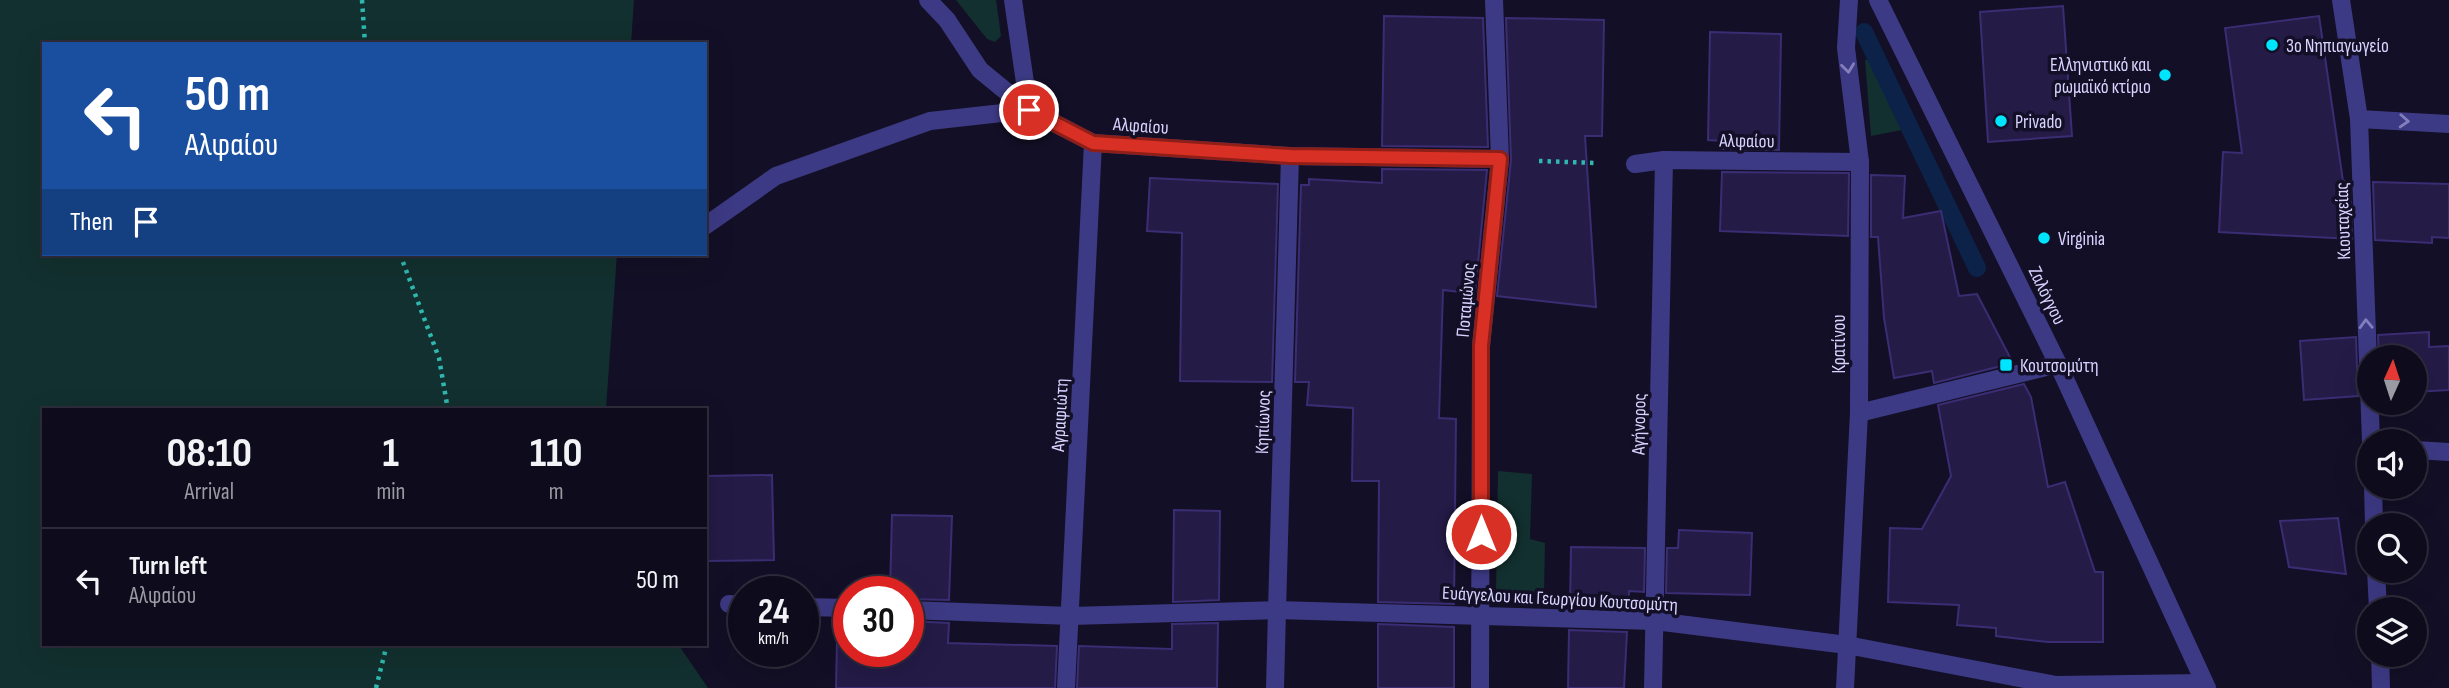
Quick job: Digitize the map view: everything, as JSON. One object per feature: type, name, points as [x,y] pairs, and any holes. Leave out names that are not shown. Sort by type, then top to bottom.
[{"type":"street","name":"Αλφαίου","points":[[928,0],[947,20],[980,70],[1029,110],[1093,143],[1290,156],[1500,159]]},
{"type":"street","points":[[707,225],[776,176],[930,121],[1029,110],[1013,0]]},
{"type":"street","name":"Ποταμώνος","points":[[1480,688],[1481,346],[1500,159],[1493,0]]},
{"type":"street","name":"Κρατίνου","points":[[1846,688],[1859,413],[1860,162],[1846,48],[1849,0]]},
{"type":"street","name":"Ζαλόγγου","points":[[1878,0],[2058,364],[2206,685]]},
{"type":"street","name":"Κιουταχείας","points":[[2341,0],[2359,119],[2371,429]]},
{"type":"street","points":[[2359,119],[2449,124]]},
{"type":"street","name":"Αγραφιώτη","points":[[1066,688],[1093,143]]},
{"type":"street","name":"Κηπίωνος","points":[[1275,688],[1290,156]]},
{"type":"street","name":"Αλφαίου","points":[[1635,164],[1664,160],[1860,162]]},
{"type":"street","name":"Αγήνορος","points":[[1653,688],[1664,160]]},
{"type":"street","points":[[1859,413],[2058,364]]},
{"type":"street","points":[[2427,451],[2449,452]]},
{"type":"street","name":"Ευάγγελου και Γεωργίου Κουτσομύτη","points":[[924,611],[1071,616],[1277,610],[1655,621],[1847,645],[2056,687],[2206,685]]},
{"type":"street","points":[[2380,667],[2381,688]]},
{"type":"path","points":[[362,0],[365,42]]},
{"type":"path","points":[[1500,159],[1609,164]]},
{"type":"path","points":[[401,256],[439,358],[449,408]]},
{"type":"path","points":[[376,688],[386,646]]},
{"type":"green space","points":[[0,0],[634,0],[631,42],[42,42],[42,256],[617,256],[606,408],[42,408],[42,646],[679,646],[708,688],[0,688]]},
{"type":"green space","points":[[956,0],[996,0],[1001,36],[995,42],[987,39]]},
{"type":"green space","points":[[1872,59],[1907,129],[1871,136],[1865,60]]},
{"type":"green space","points":[[1498,471],[1532,474],[1530,539],[1545,543],[1544,593],[1496,592]]},
{"type":"building","points":[[2063,6],[2072,136],[1988,142],[1980,12]]},
{"type":"building","points":[[1384,16],[1483,18],[1488,147],[1382,146]]},
{"type":"building","points":[[2319,16],[2343,181],[2350,182],[2352,239],[2219,232],[2223,152],[2242,153],[2225,28]]},
{"type":"building","points":[[1506,18],[1604,20],[1602,136],[1585,136],[1596,307],[1497,296],[1511,160]]},
{"type":"building","points":[[1710,32],[1781,34],[1779,150],[1723,149],[1723,141],[1708,140]]},
{"type":"building","points":[[1382,169],[1487,170],[1475,294],[1443,290],[1439,418],[1456,419],[1454,604],[1378,602],[1379,481],[1352,481],[1353,408],[1307,405],[1309,382],[1295,382],[1301,185],[1309,185],[1309,179],[1382,183]]},
{"type":"building","points":[[1722,172],[1849,173],[1848,236],[1720,231]]},
{"type":"building","points":[[1871,175],[1905,176],[1903,218],[1941,211],[1959,296],[1977,294],[2013,363],[1934,383],[1932,371],[1894,378],[1884,318],[1878,237],[1871,237]]},
{"type":"building","points":[[1150,178],[1278,184],[1272,382],[1180,381],[1182,233],[1147,231]]},
{"type":"building","points":[[2373,182],[2449,184],[2449,238],[2432,237],[2432,243],[2375,240]]},
{"type":"building","points":[[2429,332],[2429,347],[2449,346],[2449,390],[2427,391],[2427,345],[2378,345],[2378,335]]},
{"type":"building","points":[[2356,337],[2357,396],[2304,400],[2300,341]]},
{"type":"building","points":[[2024,384],[2031,397],[2048,487],[2065,482],[2095,572],[2103,572],[2103,642],[2048,642],[1996,636],[1996,628],[1957,625],[1959,605],[1888,602],[1890,528],[1922,529],[1951,476],[1938,405]]},
{"type":"building","points":[[772,475],[774,560],[707,561],[707,476]]},
{"type":"building","points":[[1174,510],[1220,511],[1219,600],[1173,602]]},
{"type":"building","points":[[892,515],[952,516],[949,600],[924,599],[924,576],[890,576]]},
{"type":"building","points":[[2338,518],[2346,574],[2289,567],[2280,521]]},
{"type":"building","points":[[1679,530],[1752,533],[1750,595],[1666,593],[1667,548],[1678,548]]},
{"type":"building","points":[[1571,547],[1645,548],[1644,592],[1629,591],[1628,609],[1570,607]]},
{"type":"building","points":[[924,622],[949,623],[948,643],[1057,646],[1055,688],[836,688],[836,667],[924,667]]},
{"type":"building","points":[[1218,623],[1217,688],[1077,688],[1079,646],[1172,649],[1172,624]]},
{"type":"building","points":[[1378,624],[1454,627],[1454,688],[1378,688]]},
{"type":"building","points":[[1569,630],[1627,632],[1624,688],[1568,688]]},
{"type":"waterway","points":[[1864,32],[1977,268]]},
{"type":"place","name":"3ο Νηπιαγωγείο","points":[[2272,45]]},
{"type":"place","name":"Ελληνιστικό και ρωμαϊκό κτίριο","points":[[2165,75]]},
{"type":"place","name":"Privado","points":[[2001,121]]},
{"type":"place","name":"Virginia","points":[[2044,238]]},
{"type":"place","name":"Κουτσομύτη","points":[[2006,365]]},
{"type":"route","points":[[1029,110],[1093,143],[1290,156],[1500,159],[1481,346],[1481,534]]}]
